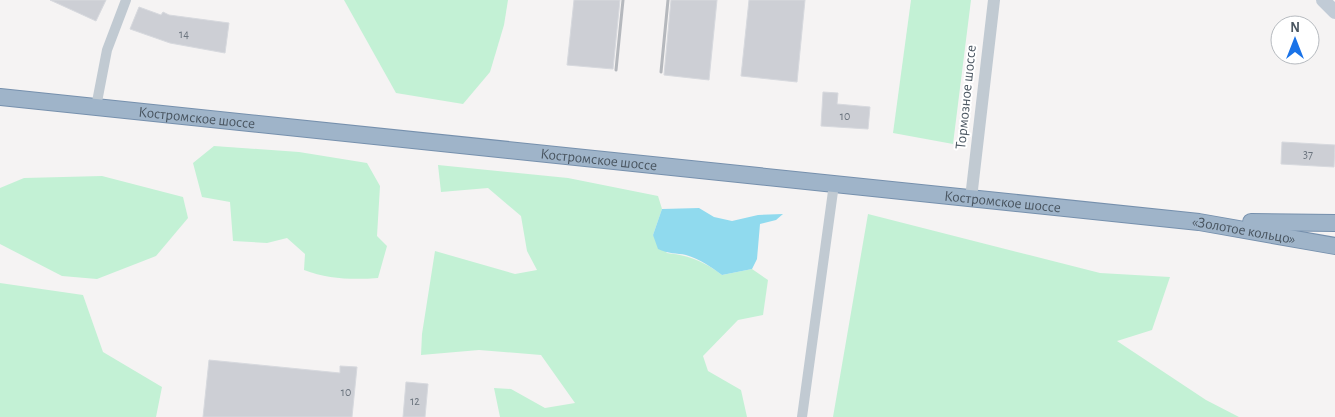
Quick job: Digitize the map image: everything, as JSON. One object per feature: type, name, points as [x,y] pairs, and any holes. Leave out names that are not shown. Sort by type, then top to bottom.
[{"type":"highway","name":"Костромское шоссе","points":[[0,97],[1199,222]]},
{"type":"highway","name":"«Золотое кольцо»","points":[[1199,222],[1335,223]]},
{"type":"highway","name":"«Золотое кольцо»","points":[[1199,222],[1335,246]]},
{"type":"main road","points":[[1322,0],[1335,12]]},
{"type":"street","points":[[96,107],[108,50],[126,0]]},
{"type":"street","name":"Тормозное шоссе","points":[[971,198],[994,0]]},
{"type":"street","points":[[802,417],[834,184]]},
{"type":"green space","points":[[344,0],[508,0],[504,25],[490,72],[463,104],[396,93]]},
{"type":"green space","points":[[911,0],[971,0],[953,144],[893,133]]},
{"type":"green space","points":[[214,146],[299,152],[367,163],[380,186],[377,236],[387,246],[378,278],[340,278],[304,270],[305,254],[287,238],[267,243],[233,241],[230,202],[202,197],[193,163]]},
{"type":"green space","points":[[438,165],[568,178],[658,196],[662,209],[653,235],[667,253],[696,260],[722,275],[752,269],[768,280],[763,315],[738,320],[703,356],[708,371],[741,390],[747,417],[500,417],[494,388],[511,389],[545,408],[575,403],[541,355],[479,350],[421,355],[422,334],[435,251],[515,274],[537,270],[527,251],[521,216],[488,188],[441,192]]},
{"type":"green space","points":[[102,176],[183,197],[188,218],[156,256],[97,279],[62,276],[0,244],[0,188],[24,178]]},
{"type":"green space","points":[[868,214],[1100,273],[1170,277],[1152,330],[1117,341],[1206,400],[1239,417],[833,417]]},
{"type":"green space","points":[[0,283],[83,295],[103,352],[162,387],[156,417],[0,417]]},
{"type":"water","points":[[699,208],[714,217],[732,221],[758,215],[783,214],[776,220],[760,224],[757,259],[752,269],[722,275],[691,257],[658,249],[653,235],[662,209]]},
{"type":"building","points":[[50,0],[106,0],[96,21]]},
{"type":"building","points":[[574,0],[620,0],[613,69],[567,65]]},
{"type":"building","points":[[671,0],[717,0],[709,80],[664,75]]},
{"type":"building","points":[[749,0],[805,0],[797,82],[741,76]]},
{"type":"building","points":[[139,7],[161,15],[163,12],[169,15],[229,23],[225,53],[170,43],[130,29]]},
{"type":"building","points":[[823,92],[838,93],[837,104],[870,107],[868,129],[821,126]]},
{"type":"building","points":[[1282,142],[1335,145],[1334,167],[1281,164]]},
{"type":"building","points":[[209,360],[340,373],[340,366],[357,367],[352,417],[203,417]]},
{"type":"building","points":[[406,382],[428,384],[425,417],[403,417]]},
{"type":"railway","points":[[616,70],[623,0]]},
{"type":"railway","points":[[661,72],[668,0]]}]
